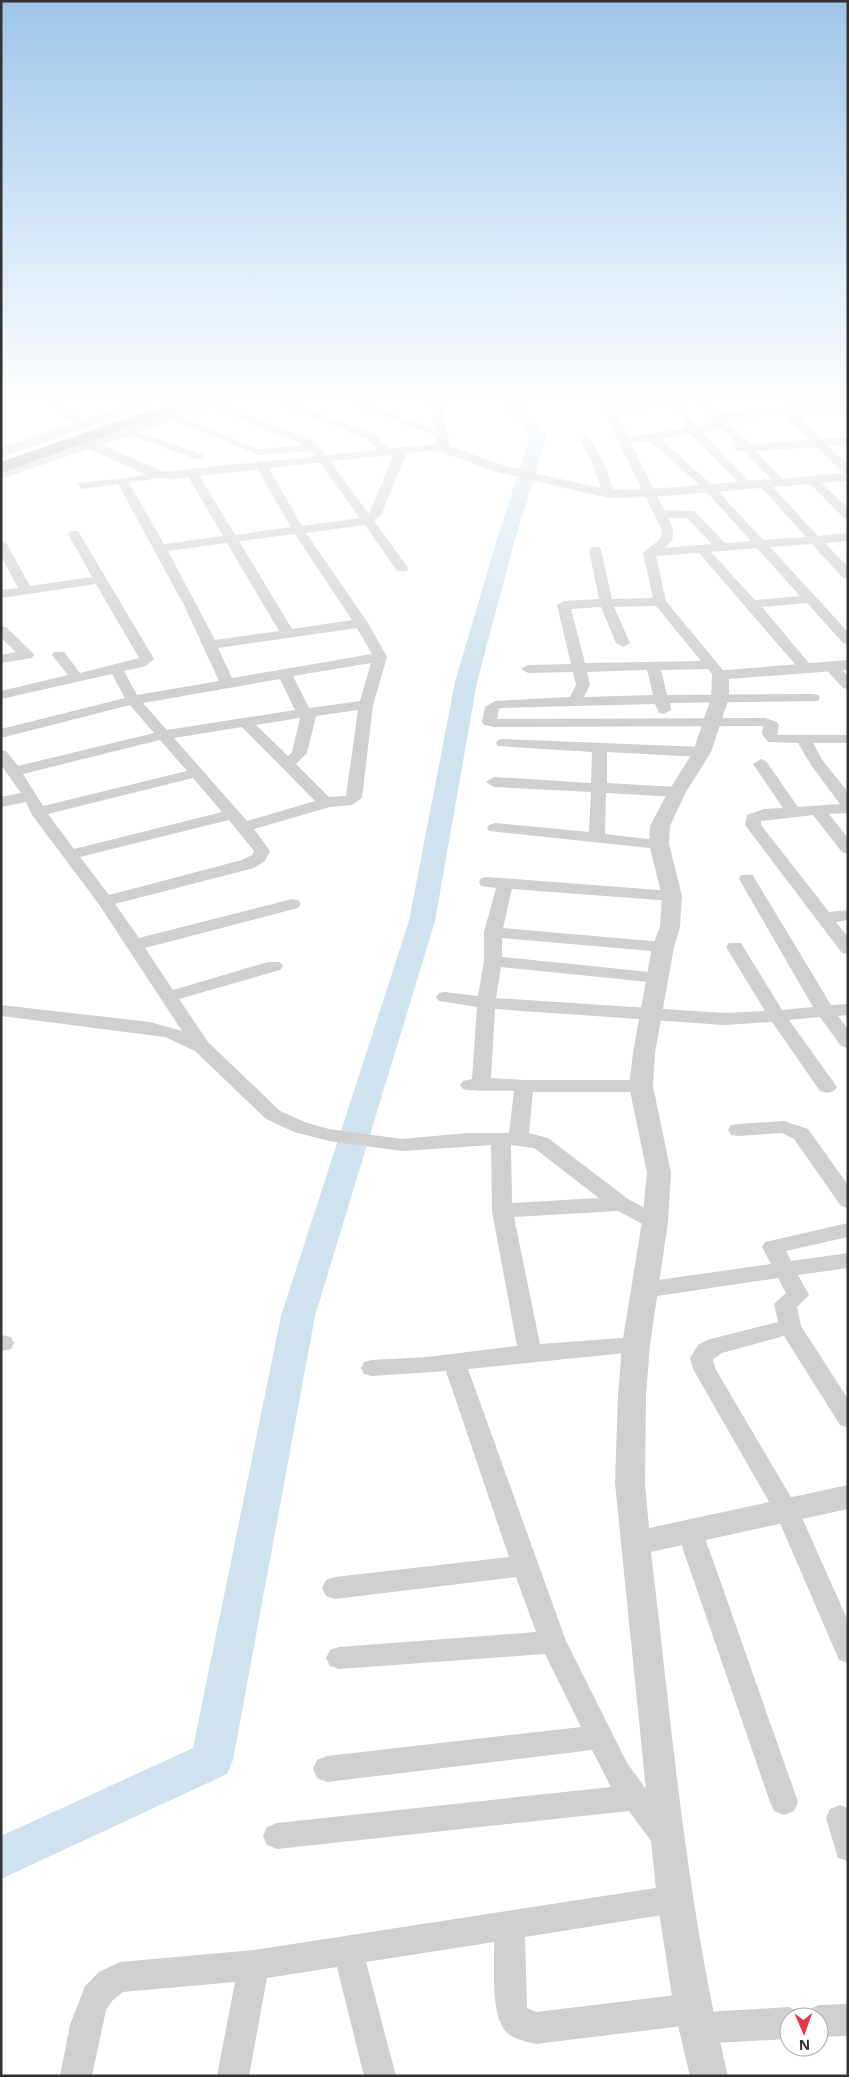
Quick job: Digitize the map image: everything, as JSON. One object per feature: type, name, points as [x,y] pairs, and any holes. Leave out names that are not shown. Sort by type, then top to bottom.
[{"type":"street","points":[[132,498],[211,645],[227,682]]},
{"type":"street","points":[[207,498],[288,634]]},
{"type":"street","points":[[243,827],[329,802],[344,802],[354,798],[366,705],[380,657],[361,623],[299,531],[280,498]]},
{"type":"street","points":[[351,498],[402,568]]},
{"type":"street","points":[[160,548],[367,521],[375,515],[382,498]]},
{"type":"street","points":[[649,553],[666,541],[668,530],[653,498]]},
{"type":"street","points":[[718,498],[848,640]]},
{"type":"street","points":[[777,498],[848,575]]},
{"type":"street","points":[[830,498],[848,515]]},
{"type":"street","points":[[661,514],[690,514],[722,547]]},
{"type":"street","points":[[1,695],[141,663],[147,659],[134,642],[74,534]]},
{"type":"street","points":[[649,553],[848,537]]},
{"type":"street","points":[[1,544],[26,591]]},
{"type":"street","points":[[702,548],[806,668]]},
{"type":"street","points":[[595,550],[606,603],[623,643]]},
{"type":"street","points":[[649,553],[660,602],[715,670],[720,698],[714,721],[702,752],[677,792],[660,826],[659,844],[672,896],[670,927],[663,947],[653,1013],[644,1053],[641,1086],[659,1173],[654,1222],[636,1345],[632,1395],[630,1483],[675,1899],[695,2019],[709,2076]]},
{"type":"street","points":[[1,594],[101,580]]},
{"type":"street","points":[[752,604],[809,599]]},
{"type":"street","points":[[577,702],[577,695],[583,685],[563,608],[564,605],[660,602]]},
{"type":"street","points":[[211,645],[361,623]]},
{"type":"street","points":[[1,630],[27,655],[1,660]]},
{"type":"street","points":[[59,654],[77,678]]},
{"type":"street","points":[[1,734],[133,700],[227,682],[380,657]]},
{"type":"street","points":[[528,669],[653,666],[715,670],[806,668],[848,664]]},
{"type":"street","points":[[653,666],[668,723]]},
{"type":"street","points":[[830,666],[848,685]]},
{"type":"street","points":[[105,901],[248,864],[259,858],[262,851],[133,700],[116,669]]},
{"type":"street","points":[[284,674],[307,713],[299,753],[288,765]]},
{"type":"street","points":[[813,698],[661,699],[495,705],[492,707],[489,722],[765,722],[772,725],[769,734],[773,739],[847,740]]},
{"type":"street","points":[[14,772],[162,736],[366,705]]},
{"type":"street","points":[[246,724],[323,800],[329,802]]},
{"type":"street","points":[[804,740],[816,762],[848,803]]},
{"type":"street","points":[[503,743],[702,752]]},
{"type":"street","points":[[597,837],[600,747]]},
{"type":"street","points":[[1,754],[30,796],[38,812],[105,901],[201,1046],[273,1115],[301,1128],[330,1135],[402,1145],[468,1139],[510,1139],[541,1143],[622,1204],[654,1222]]},
{"type":"street","points":[[761,764],[793,812]]},
{"type":"street","points":[[38,812],[196,773]]},
{"type":"street","points":[[494,782],[677,792]]},
{"type":"street","points":[[1,802],[30,796]]},
{"type":"street","points":[[848,808],[793,812],[753,818],[753,825],[848,949]]},
{"type":"street","points":[[818,811],[848,849]]},
{"type":"street","points":[[69,855],[232,814]]},
{"type":"street","points":[[495,828],[659,844]]},
{"type":"street","points":[[747,879],[825,1011],[848,1042]]},
{"type":"street","points":[[487,882],[672,896]]},
{"type":"street","points":[[505,884],[493,932],[493,961],[475,1084],[641,1086]]},
{"type":"street","points":[[134,945],[292,904]]},
{"type":"street","points":[[825,918],[848,915]]},
{"type":"street","points":[[493,932],[663,947]]},
{"type":"street","points":[[736,947],[777,1016],[826,1087]]},
{"type":"street","points":[[493,961],[659,978]]},
{"type":"street","points":[[168,997],[274,966]]},
{"type":"street","points":[[446,997],[486,1002],[724,1019],[848,1009]]},
{"type":"street","points":[[1,1010],[150,1028],[171,1033],[201,1046]]},
{"type":"street","points":[[524,1086],[510,1139],[502,1211],[530,1353]]},
{"type":"street","points":[[738,1130],[784,1127],[801,1134],[848,1201]]},
{"type":"street","points":[[502,1211],[622,1204]]},
{"type":"street","points":[[848,1230],[773,1247],[798,1295],[785,1304],[790,1327],[848,1419]]},
{"type":"street","points":[[644,1290],[848,1260]]},
{"type":"street","points":[[790,1327],[715,1346],[706,1351],[701,1358],[704,1369],[787,1511],[848,1652]]},
{"type":"street","points":[[372,1368],[636,1345]]},
{"type":"street","points":[[454,1361],[525,1566],[554,1642],[618,1772],[669,1843]]},
{"type":"street","points":[[635,1543],[848,1497]]},
{"type":"street","points":[[690,1532],[784,1802]]},
{"type":"street","points":[[336,1588],[525,1566]]},
{"type":"street","points":[[339,1658],[554,1642]]},
{"type":"street","points":[[327,1769],[600,1737]]},
{"type":"street","points":[[277,1836],[635,1797]]},
{"type":"street","points":[[840,1818],[848,1848]]},
{"type":"street","points":[[76,2076],[86,2026],[96,1997],[106,1985],[120,1977],[254,1965],[675,1899]]},
{"type":"street","points":[[509,1924],[512,2013],[520,2024],[536,2028],[695,2019],[779,2023]]},
{"type":"street","points":[[348,1950],[380,2076]]},
{"type":"street","points":[[233,2076],[254,1965]]},
{"type":"street","points":[[829,2021],[848,2020]]},
{"type":"waterway","points":[[1,1858],[212,1760],[298,1316],[422,921],[466,682],[519,498]]}]
